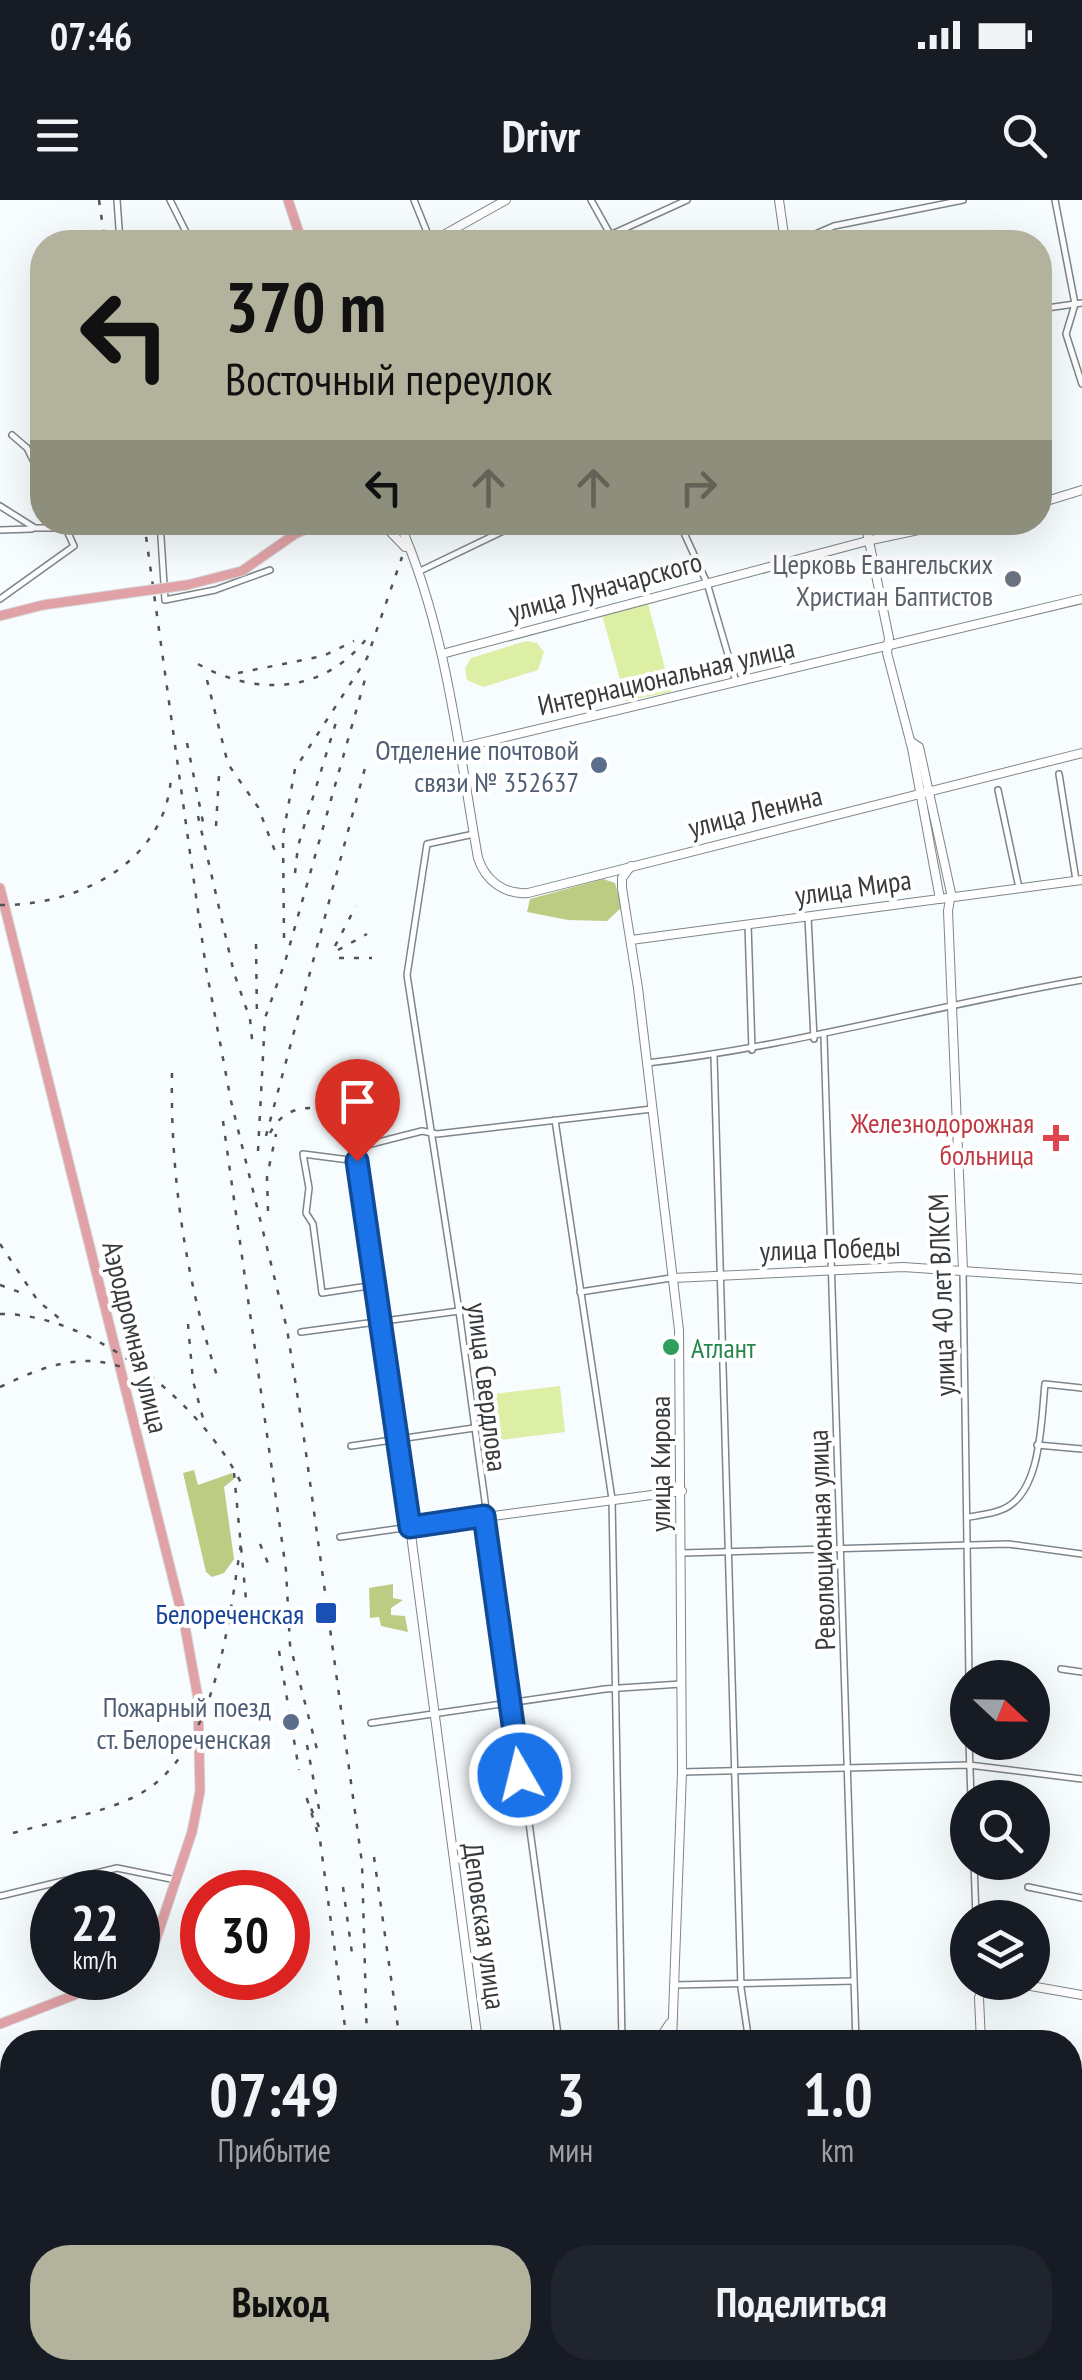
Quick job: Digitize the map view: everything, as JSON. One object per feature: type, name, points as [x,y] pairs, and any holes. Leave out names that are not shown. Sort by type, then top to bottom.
[{"type":"main road","points":[[288,200],[298,230]]},
{"type":"main road","points":[[0,616],[187,585],[242,571],[298,535]]},
{"type":"main road","name":"Аэродромная улица","points":[[0,888],[185,1627],[201,1727],[200,1800],[160,1927]]},
{"type":"main road","points":[[0,2024],[62,2000]]},
{"type":"street","points":[[117,200],[119,230]]},
{"type":"street","points":[[170,200],[185,230]]},
{"type":"street","points":[[414,200],[426,230]]},
{"type":"street","points":[[452,230],[506,200]]},
{"type":"street","points":[[590,200],[608,230]]},
{"type":"street","points":[[619,230],[687,200]]},
{"type":"street","points":[[779,200],[783,230]]},
{"type":"street","points":[[825,230],[963,200]]},
{"type":"street","points":[[1055,200],[1078,303],[1066,334],[1082,384]]},
{"type":"street","points":[[1052,307],[1078,303]]},
{"type":"street","points":[[12,435],[30,456]]},
{"type":"street","points":[[1052,499],[1082,490]]},
{"type":"street","points":[[0,506],[30,524]]},
{"type":"street","points":[[0,530],[30,528]]},
{"type":"street","points":[[0,599],[74,546],[69,535]]},
{"type":"street","points":[[161,535],[165,600],[215,590],[270,570]]},
{"type":"street","points":[[396,535],[418,572]]},
{"type":"street","points":[[404,535],[418,572]]},
{"type":"street","points":[[418,572],[495,535]]},
{"type":"street","points":[[685,535],[706,583],[735,680]]},
{"type":"street","name":"улица 40 лет ВЛКСМ","points":[[869,535],[885,645],[910,740],[940,899],[948,911]]},
{"type":"street","name":"улица Луначарского","points":[[442,654],[894,535]]},
{"type":"street","name":"улица Ленина","points":[[418,572],[442,654],[474,834],[486,875],[511,892],[528,893],[1082,752]]},
{"type":"street","name":"Интернациональная улица","points":[[459,746],[1082,599]]},
{"type":"street","name":"улица 40 лет ВЛКСМ","points":[[910,740],[919,747],[951,898],[948,911],[970,1548],[969,1660]]},
{"type":"street","points":[[1059,774],[1079,881]]},
{"type":"street","points":[[998,790],[1019,888]]},
{"type":"street","name":"улица Свердлова","points":[[474,834],[427,844],[406,975],[459,1311],[557,2030]]},
{"type":"street","points":[[622,888],[622,878],[631,866]]},
{"type":"street","points":[[598,874],[616,879],[622,888]]},
{"type":"street","name":"улица Мира","points":[[631,940],[1079,881]]},
{"type":"street","name":"улица Кирова","points":[[622,888],[673,1278],[682,1404],[682,1772],[672,2030]]},
{"type":"street","points":[[808,916],[814,1039]]},
{"type":"street","points":[[748,924],[752,1050]]},
{"type":"street","points":[[647,1063],[814,1039],[954,1004],[1082,980]]},
{"type":"street","name":"Революционная улица","points":[[824,1037],[856,2030]]},
{"type":"street","points":[[714,1056],[727,1553],[747,2030]]},
{"type":"street","points":[[374,1286],[322,1292],[313,1224],[306,1213],[309,1188],[302,1154],[357,1161],[367,1145],[401,1135],[652,1110]]},
{"type":"street","points":[[554,1120],[612,1499],[622,2030]]},
{"type":"street","name":"Деповская улица","points":[[357,1161],[476,2030]]},
{"type":"street","name":"улица Победы","points":[[580,1292],[673,1278],[833,1271],[962,1270],[1082,1280]]},
{"type":"street","points":[[301,1332],[459,1311]]},
{"type":"street","points":[[969,1517],[1003,1510],[1024,1490],[1038,1445],[1045,1384],[1082,1388]]},
{"type":"street","points":[[351,1446],[474,1428]]},
{"type":"street","points":[[1038,1445],[1082,1449]]},
{"type":"street","points":[[340,1537],[682,1490]]},
{"type":"street","points":[[682,1553],[1008,1544],[1082,1554]]},
{"type":"street","points":[[1061,1669],[1082,1672]]},
{"type":"street","points":[[371,1723],[616,1688],[681,1684]]},
{"type":"street","points":[[969,1760],[970,1780]]},
{"type":"street","points":[[682,1772],[969,1765],[1082,1778]]},
{"type":"street","points":[[0,1896],[118,1868],[176,1880]]},
{"type":"street","points":[[1028,1888],[1082,1898]]},
{"type":"street","points":[[674,1985],[854,1981]]},
{"type":"street","points":[[1050,1989],[1082,1995]]},
{"type":"street","points":[[981,2030],[982,2000]]},
{"type":"street","points":[[664,2030],[672,2019]]},
{"type":"green space","points":[[648,603],[671,692],[626,701],[602,615]]},
{"type":"green space","points":[[526,641],[537,643],[544,652],[538,670],[483,687],[467,680],[465,668],[471,658]]},
{"type":"green space","points":[[603,879],[615,883],[622,907],[607,921],[568,920],[527,912],[530,899]]},
{"type":"green space","points":[[560,1386],[565,1432],[491,1441],[486,1395]]},
{"type":"green space","points":[[194,1470],[198,1485],[232,1473],[234,1479],[224,1487],[234,1559],[224,1573],[212,1577],[206,1572],[183,1473]]},
{"type":"green space","points":[[393,1584],[393,1598],[403,1600],[391,1608],[391,1615],[405,1616],[408,1632],[381,1626],[379,1617],[370,1618],[369,1588]]},
{"type":"railway","points":[[99,200],[103,230]]},
{"type":"railway","points":[[146,535],[206,968],[231,1101],[287,1329],[303,1431],[362,1863],[367,2030]]},
{"type":"railway","points":[[284,938],[283,835],[295,769],[367,658],[402,557]]},
{"type":"railway","points":[[198,664],[245,682],[291,684],[334,668],[370,634]]},
{"type":"railway","points":[[238,673],[323,656],[354,641]]},
{"type":"railway","points":[[258,1151],[265,1018],[285,962],[366,676]]},
{"type":"railway","points":[[207,680],[228,764],[258,807],[278,859]]},
{"type":"railway","points":[[295,873],[298,846],[337,719]]},
{"type":"railway","points":[[187,743],[204,827]]},
{"type":"railway","points":[[266,1136],[365,768]]},
{"type":"railway","points":[[216,826],[219,775]]},
{"type":"railway","points":[[0,905],[59,898],[112,874],[135,856],[153,833],[165,807],[171,777]]},
{"type":"railway","points":[[198,816],[234,973],[250,1019],[253,1049]]},
{"type":"railway","points":[[335,946],[356,906]]},
{"type":"railway","points":[[338,950],[367,934]]},
{"type":"railway","points":[[256,944],[257,1019]]},
{"type":"railway","points":[[339,958],[372,958]]},
{"type":"railway","points":[[172,1073],[182,1228],[197,1304],[218,1379]]},
{"type":"railway","points":[[270,1133],[280,1120],[305,1108],[334,1111],[379,1125]]},
{"type":"railway","points":[[223,1121],[286,1570],[290,1645],[319,1757]]},
{"type":"railway","points":[[268,1211],[267,1177],[276,1134]]},
{"type":"railway","points":[[0,1244],[38,1301],[65,1323]]},
{"type":"railway","points":[[0,1285],[22,1293]]},
{"type":"railway","points":[[0,1314],[36,1318],[72,1329],[142,1369],[201,1424],[242,1485]]},
{"type":"railway","points":[[188,1324],[193,1381],[204,1422]]},
{"type":"railway","points":[[0,1387],[31,1373],[79,1361],[96,1361],[129,1370]]},
{"type":"railway","points":[[234,1473],[247,1610]]},
{"type":"railway","points":[[13,1833],[132,1798],[160,1779],[183,1753],[213,1686],[241,1544]]},
{"type":"railway","points":[[260,1544],[270,1568]]},
{"type":"railway","points":[[279,1651],[299,1770]]},
{"type":"railway","points":[[307,1745],[320,1814]]},
{"type":"railway","points":[[319,1827],[307,1799],[320,1840],[345,2030]]},
{"type":"railway","points":[[374,1857],[398,2030]]},
{"type":"railway","points":[[343,1887],[353,1961]]},
{"type":"place","name":"Церковь Евангельских Христиан Баптистов","points":[[1013,579]]},
{"type":"place","name":"Отделение почтовой связи № 352637","points":[[599,765]]},
{"type":"place","name":"Железнодорожная больница","points":[[1056,1138]]},
{"type":"place","name":"Атлант","points":[[671,1347]]},
{"type":"place","name":"Белореченская","points":[[326,1613]]},
{"type":"place","name":"Пожарный поезд ст. Белореченская","points":[[291,1722]]},
{"type":"route","points":[[357,1161],[410,1527],[484,1516],[520,1775]]}]
